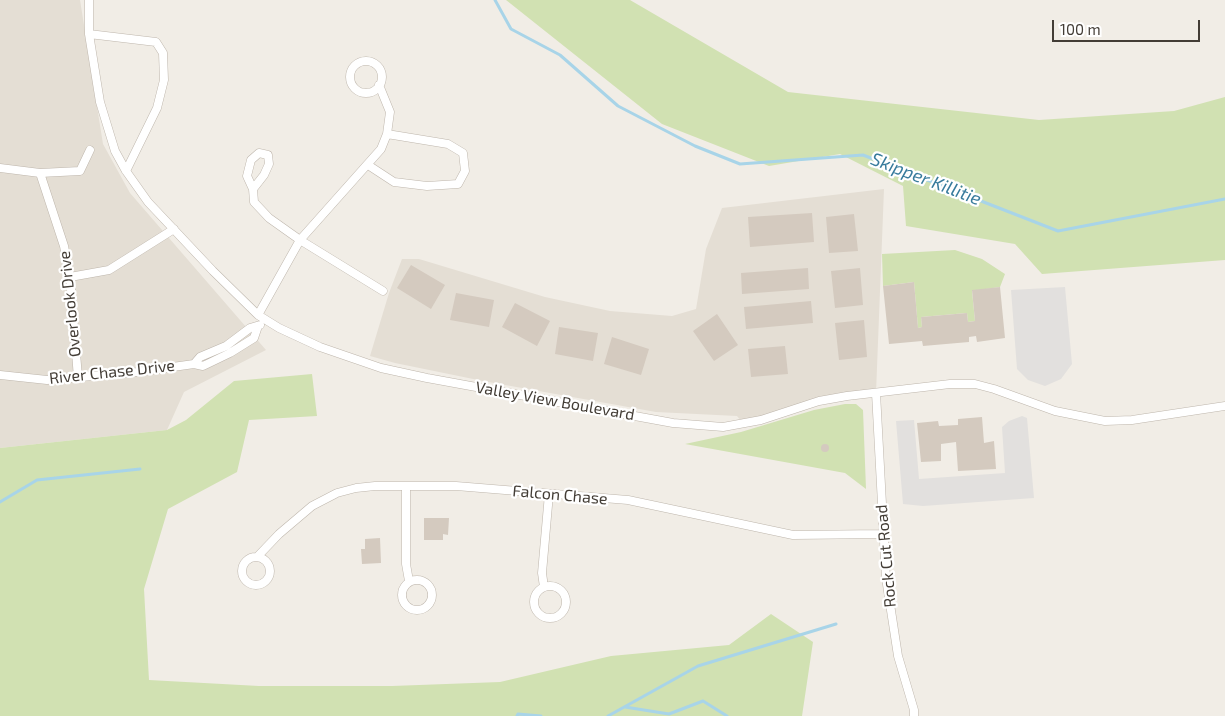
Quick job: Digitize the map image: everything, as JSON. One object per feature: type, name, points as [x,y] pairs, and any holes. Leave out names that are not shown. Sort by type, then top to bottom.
[{"type":"street","name":"Valley View Boulevard","points":[[89,0],[89,34],[100,102],[115,151],[126,171],[148,202],[213,272],[258,315],[320,347],[381,368],[673,423],[723,427],[760,420],[819,401],[876,392],[950,384],[975,384],[1055,410],[1105,422],[1132,420],[1225,406]]},
{"type":"street","points":[[89,34],[156,42],[164,53],[164,80],[157,108],[126,171]]},
{"type":"street","points":[[258,315],[300,240],[368,165],[388,134],[390,112],[379,85],[382,75],[378,66],[374,62],[364,60],[351,68],[350,83],[357,91],[372,92],[379,85]]},
{"type":"street","points":[[368,165],[394,182],[427,186],[458,184],[464,171],[463,153],[448,144],[388,134]]},
{"type":"street","points":[[0,168],[40,173],[80,171],[90,150]]},
{"type":"street","name":"Overlook Drive","points":[[40,173],[64,246],[70,277],[78,378]]},
{"type":"street","points":[[253,189],[254,202],[268,218],[383,291]]},
{"type":"street","points":[[70,277],[109,270],[174,229]]},
{"type":"street","name":"River Chase Drive","points":[[0,375],[47,380],[137,372],[194,364],[200,357],[226,346],[250,328],[258,326],[266,320]]},
{"type":"street","name":"Rock Cut Road","points":[[876,392],[882,534],[886,578],[898,656],[914,710],[914,716]]},
{"type":"street","points":[[406,486],[406,564],[409,581],[403,589],[402,598],[407,607],[416,610],[426,607],[432,599],[432,588],[424,581],[414,579],[409,581]]},
{"type":"street","name":"Falcon Chase","points":[[258,556],[279,534],[312,506],[337,493],[356,488],[406,486],[456,486],[628,500],[793,535],[882,534]]},
{"type":"street","points":[[544,587],[542,574],[549,494]]},
{"type":"street","points":[[554,586],[559,588],[565,596],[564,611],[556,617],[545,617],[536,610],[534,605],[536,594],[544,587],[554,586]]},
{"type":"shaded area","points":[[0,0],[80,0],[103,144],[130,193],[266,350],[184,392],[167,430],[0,448]]},
{"type":"shaded area","points":[[884,189],[876,393],[847,396],[743,423],[737,416],[656,412],[483,381],[370,356],[389,293],[402,259],[419,259],[545,297],[610,311],[672,316],[696,309],[706,249],[722,208]]},
{"type":"shaded area","points":[[1065,287],[1072,364],[1061,379],[1045,386],[1028,380],[1017,369],[1011,290]]},
{"type":"shaded area","points":[[1022,416],[1027,418],[1034,498],[923,506],[903,504],[896,421],[914,420],[919,479],[1005,473],[1002,427],[1009,421]]},
{"type":"green space","points":[[506,0],[630,0],[788,92],[1039,120],[1174,111],[1225,97],[1225,260],[1042,274],[1015,244],[906,226],[903,186],[840,154],[769,166],[662,124]]},
{"type":"green space","points":[[955,250],[982,259],[1005,274],[1000,287],[972,291],[975,321],[968,322],[967,313],[921,317],[922,327],[918,328],[914,282],[883,286],[882,254]]},
{"type":"green space","points":[[312,374],[317,416],[249,420],[237,472],[168,509],[144,589],[149,680],[259,686],[392,686],[500,682],[611,656],[729,645],[771,614],[813,642],[802,716],[0,716],[0,448],[167,430],[186,420],[234,381]]},
{"type":"green space","points":[[845,404],[856,404],[863,410],[866,489],[845,473],[685,444],[741,432],[814,410]]},
{"type":"building","points":[[812,213],[814,242],[750,247],[748,217]]},
{"type":"building","points":[[854,214],[858,251],[829,253],[826,217]]},
{"type":"building","points":[[411,265],[445,285],[431,309],[397,288]]},
{"type":"building","points":[[808,268],[809,289],[742,294],[741,273]]},
{"type":"building","points":[[860,268],[863,305],[835,308],[831,271]]},
{"type":"building","points":[[914,282],[918,328],[922,327],[921,317],[967,313],[968,322],[975,321],[972,290],[1000,287],[1005,338],[977,342],[976,336],[969,337],[969,342],[923,346],[922,341],[889,344],[883,286]]},
{"type":"building","points":[[456,293],[494,300],[489,327],[450,320]]},
{"type":"building","points":[[811,301],[813,323],[746,329],[744,307]]},
{"type":"building","points":[[515,303],[550,321],[537,346],[502,327]]},
{"type":"building","points":[[717,314],[738,345],[714,361],[693,331]]},
{"type":"building","points":[[864,320],[867,357],[839,360],[835,323]]},
{"type":"building","points":[[559,327],[598,333],[593,361],[555,354]]},
{"type":"building","points":[[612,337],[649,349],[641,375],[604,364]]},
{"type":"building","points":[[785,346],[788,374],[751,377],[748,349]]},
{"type":"building","points":[[982,417],[984,443],[994,441],[996,469],[958,471],[956,442],[941,444],[941,461],[921,462],[917,423],[938,421],[939,426],[958,425],[958,419]]},
{"type":"building","points":[[825,444],[829,448],[825,452],[821,448]]},
{"type":"building","points":[[424,518],[449,518],[448,535],[443,534],[443,540],[424,540]]},
{"type":"building","points":[[380,538],[381,563],[362,564],[361,549],[365,549],[365,539]]},
{"type":"waterway","name":"Skipper Killitie","points":[[495,0],[511,29],[560,55],[618,106],[695,146],[740,164],[863,155],[1058,231],[1225,199]]},
{"type":"waterway","points":[[0,502],[37,480],[140,469]]},
{"type":"waterway","points":[[608,716],[698,666],[836,624]]},
{"type":"waterway","points":[[625,707],[669,714],[703,701],[727,716]]},
{"type":"waterway","points":[[517,716],[518,714],[541,716]]}]
